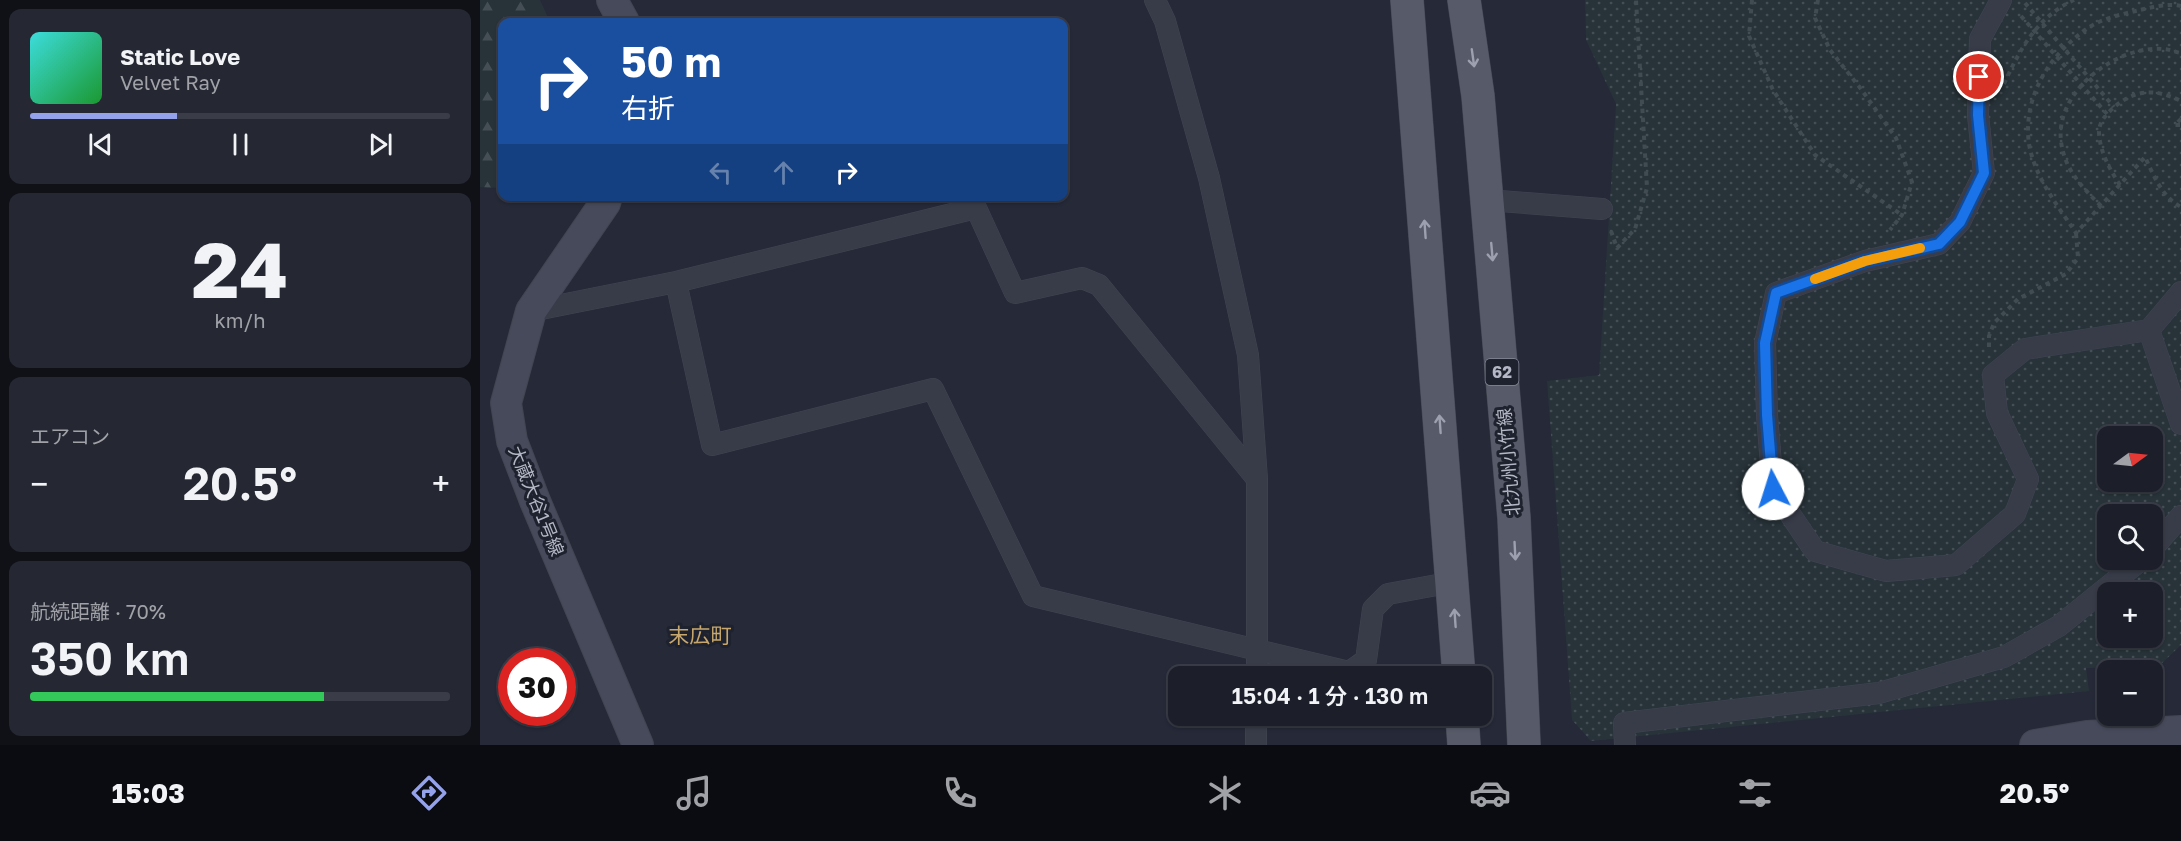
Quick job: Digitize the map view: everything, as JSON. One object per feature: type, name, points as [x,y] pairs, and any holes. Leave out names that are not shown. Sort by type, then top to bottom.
[{"type":"main road","points":[[1407,0],[1458,666]]},
{"type":"main road","name":"北九州小竹線","points":[[1464,0],[1478,96],[1514,518],[1524,745]]},
{"type":"main road","points":[[1463,726],[1464,745]]},
{"type":"street","points":[[612,0],[622,18]]},
{"type":"street","points":[[1155,0],[1165,21],[1209,178],[1248,355],[1257,479],[1257,666]]},
{"type":"street","points":[[2008,4],[1980,39],[1978,115],[1984,173],[1960,222],[1939,244],[1865,261],[1776,293],[1765,343],[1767,415],[1773,489],[1815,551],[1886,571],[1956,565],[2015,514],[2028,479],[1997,413],[1993,375],[2025,349],[2149,330],[2181,292]]},
{"type":"street","points":[[1487,200],[1602,209]]},
{"type":"street","name":"大蔵大谷1号線","points":[[606,201],[531,311],[506,403],[512,441],[535,501],[638,745]]},
{"type":"street","points":[[531,311],[676,282],[976,208],[1015,293],[1082,278],[1099,285],[1257,479]]},
{"type":"street","points":[[676,282],[712,445],[933,389],[1033,596],[1348,672],[1366,660],[1373,609],[1388,594],[1453,582]]},
{"type":"street","points":[[2149,330],[2181,424]]},
{"type":"street","points":[[2163,536],[2181,516]]},
{"type":"street","points":[[1625,745],[1624,723],[1879,693],[2004,657],[2059,626],[2129,570]]},
{"type":"street","points":[[1256,726],[1256,745]]},
{"type":"street","points":[[2035,745],[2181,731]]},
{"type":"path","points":[[1602,209],[1617,248],[1635,229],[1647,188],[1636,0]]},
{"type":"path","points":[[1752,0],[1749,36],[1773,90],[1815,155],[1902,215]]},
{"type":"path","points":[[1818,0],[1815,18],[1830,50],[1896,138],[1912,182],[1902,215],[1865,261]]},
{"type":"path","points":[[2023,0],[2114,107]]},
{"type":"path","points":[[2002,93],[2022,46],[2042,23],[2062,6],[2074,0]]},
{"type":"path","points":[[2008,4],[2107,114]]},
{"type":"path","points":[[1993,375],[1989,354],[1989,336],[1994,323],[2018,299],[2066,274],[2078,258],[2076,233],[2051,196],[2032,158],[2028,132],[2031,107],[2037,86],[2056,57],[2089,27],[2116,15],[2147,8],[2181,6]]},
{"type":"path","points":[[2101,206],[2079,184],[2068,166],[2061,140],[2063,115],[2089,78],[2109,63],[2133,52],[2162,49],[2181,53]]},
{"type":"path","points":[[2121,185],[2105,158],[2099,133],[2102,119],[2129,97],[2147,92],[2166,93],[2181,101]]},
{"type":"path","points":[[2181,119],[2175,125],[2181,124]]},
{"type":"path","points":[[2076,233],[2145,157],[2157,183],[2174,203],[2181,207]]},
{"type":"green space","points":[[480,0],[540,0],[548,18],[498,18],[498,188],[480,187]]},
{"type":"green space","points":[[1585,0],[2181,0],[2181,645],[2163,662],[2163,660],[2097,660],[2097,668],[2086,668],[2089,691],[1591,741],[1572,720],[1547,381],[1599,375],[1616,104],[1586,40]]},
{"type":"slow traffic","points":[[1815,279],[1865,261],[1920,248]]},
{"type":"district","name":"末広町","points":[[700,636]]},
{"type":"route","points":[[1773,489],[1767,415],[1765,343],[1776,293],[1865,261],[1939,244],[1960,222],[1984,173],[1978,115],[1979,77]]}]
